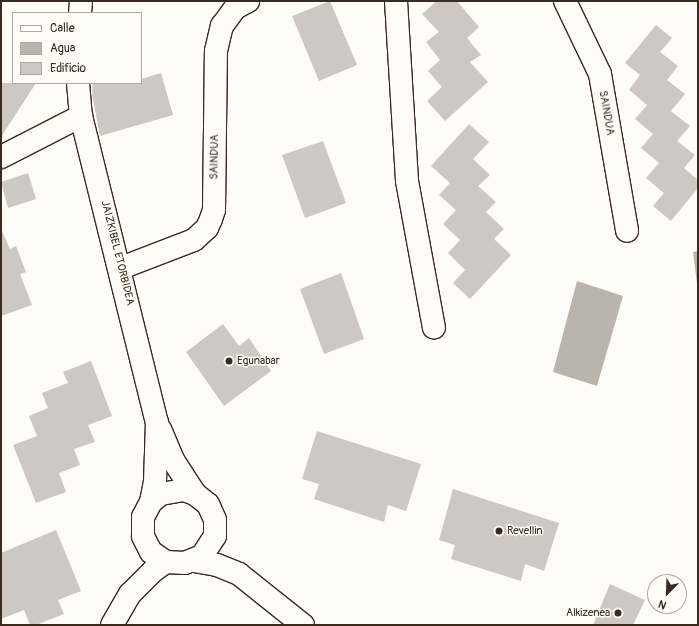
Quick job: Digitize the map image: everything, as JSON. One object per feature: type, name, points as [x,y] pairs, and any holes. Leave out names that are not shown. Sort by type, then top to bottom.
[{"type":"street","points":[[80,12],[81,1]]},
{"type":"street","name":"SAINDUA","points":[[121,268],[194,240],[207,228],[214,210],[216,51],[222,26],[235,8],[248,1]]},
{"type":"street","points":[[396,1],[407,181],[434,328]]},
{"type":"street","name":"SAINDUA","points":[[565,1],[600,74],[627,231]]},
{"type":"street","name":"JAIZKIBEL ETORBIDEA","points":[[78,84],[81,116],[121,268],[157,422],[173,460],[195,494],[210,508],[216,528],[239,574]]},
{"type":"street","points":[[1,157],[81,116]]},
{"type":"street","name":"JAIZKIBEL ETORBIDEA","points":[[157,422],[156,462],[151,502],[143,518],[143,536],[151,552],[166,562],[185,564],[194,561],[217,565],[239,574],[303,625]]},
{"type":"street","points":[[151,502],[172,491],[184,490],[195,494]]},
{"type":"street","points":[[194,561],[210,547],[216,528]]},
{"type":"street","points":[[112,625],[130,594],[166,562]]},
{"type":"water","points":[[698,251],[698,292],[693,252]]},
{"type":"water","points":[[577,281],[623,296],[597,386],[553,372]]},
{"type":"building","points":[[330,1],[357,65],[319,81],[292,16]]},
{"type":"building","points":[[437,1],[457,1],[479,27],[467,38],[481,55],[470,62],[488,82],[445,121],[427,101],[442,87],[428,71],[440,60],[426,42],[439,32],[422,14]]},
{"type":"building","points":[[656,25],[672,38],[660,52],[678,66],[667,80],[685,94],[671,111],[690,126],[677,141],[695,155],[684,168],[698,180],[698,188],[671,221],[653,206],[664,193],[646,178],[659,163],[641,148],[653,134],[635,119],[647,105],[629,90],[640,75],[625,63]]},
{"type":"building","points":[[161,73],[173,115],[100,136],[92,94],[93,84],[142,84],[142,79]]},
{"type":"building","points":[[1,83],[35,84],[1,137]]},
{"type":"building","points":[[469,124],[489,142],[473,159],[490,175],[478,186],[496,202],[486,212],[504,229],[494,239],[511,255],[470,299],[453,283],[465,270],[448,253],[460,240],[443,224],[456,210],[439,195],[450,183],[431,166]]},
{"type":"building","points":[[323,141],[346,203],[305,218],[282,155]]},
{"type":"building","points":[[28,173],[36,199],[8,208],[1,182]]},
{"type":"building","points":[[1,229],[10,249],[16,246],[26,272],[20,274],[32,305],[1,316]]},
{"type":"building","points":[[341,273],[364,339],[324,354],[300,289]]},
{"type":"building","name":"Egunabar","points":[[223,324],[239,346],[249,338],[271,371],[224,406],[186,352]]},
{"type":"building","points":[[91,361],[112,416],[88,425],[95,442],[74,449],[80,465],[59,473],[66,492],[36,503],[13,445],[37,436],[29,416],[48,408],[42,393],[68,383],[63,372]]},
{"type":"building","points":[[317,431],[421,464],[406,511],[388,505],[384,522],[314,499],[319,484],[302,479]]},
{"type":"building","name":"Revellin","points":[[453,489],[559,523],[544,571],[525,564],[521,581],[451,559],[455,545],[439,540]]},
{"type":"building","points":[[56,530],[81,591],[58,600],[64,614],[36,625],[30,625],[24,610],[1,619],[1,553]]},
{"type":"building","name":"Alkizenea","points":[[610,584],[645,600],[633,625],[593,625]]},
{"type":"place","name":"Egunabar","points":[[229,361]]},
{"type":"place","name":"Revellin","points":[[499,531]]},
{"type":"place","name":"Alkizenea","points":[[618,613]]}]
